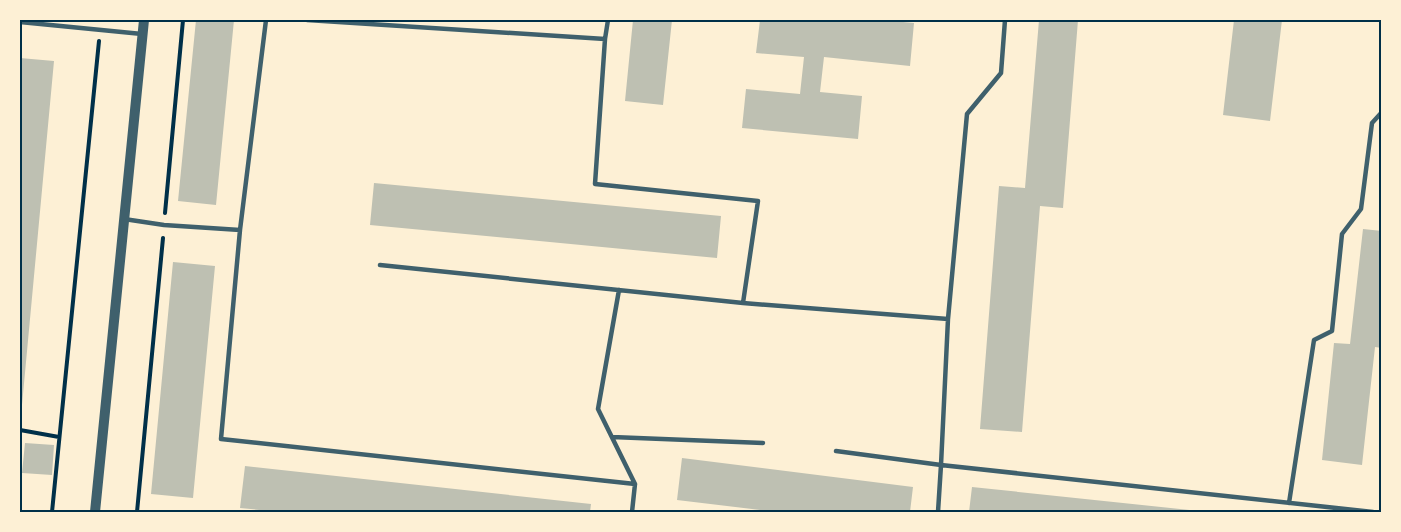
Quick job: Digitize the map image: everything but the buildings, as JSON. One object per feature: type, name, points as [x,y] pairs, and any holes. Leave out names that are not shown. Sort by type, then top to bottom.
[{"type":"street","points":[[95,513],[144,20]]},
{"type":"lane","points":[[266,20],[240,230],[221,439],[635,484]]},
{"type":"lane","points":[[307,20],[605,39]]},
{"type":"lane","points":[[608,20],[595,184],[758,201],[743,303]]},
{"type":"lane","points":[[938,513],[948,319],[967,114],[1001,73],[1005,20]]},
{"type":"lane","points":[[20,22],[142,34]]},
{"type":"lane","points":[[1289,503],[1314,340],[1332,331],[1342,234],[1360,209],[1372,123],[1382,112]]},
{"type":"lane","points":[[124,219],[164,225],[240,230]]},
{"type":"lane","points":[[380,265],[743,303],[948,319]]},
{"type":"lane","points":[[619,290],[598,409],[635,484],[632,513]]},
{"type":"lane","points":[[612,437],[763,443]]},
{"type":"lane","points":[[836,451],[941,465],[1373,513]]},
{"type":"path","points":[[137,513],[183,20]]},
{"type":"path","points":[[52,513],[100,30]]},
{"type":"path","points":[[20,430],[59,437]]}]
